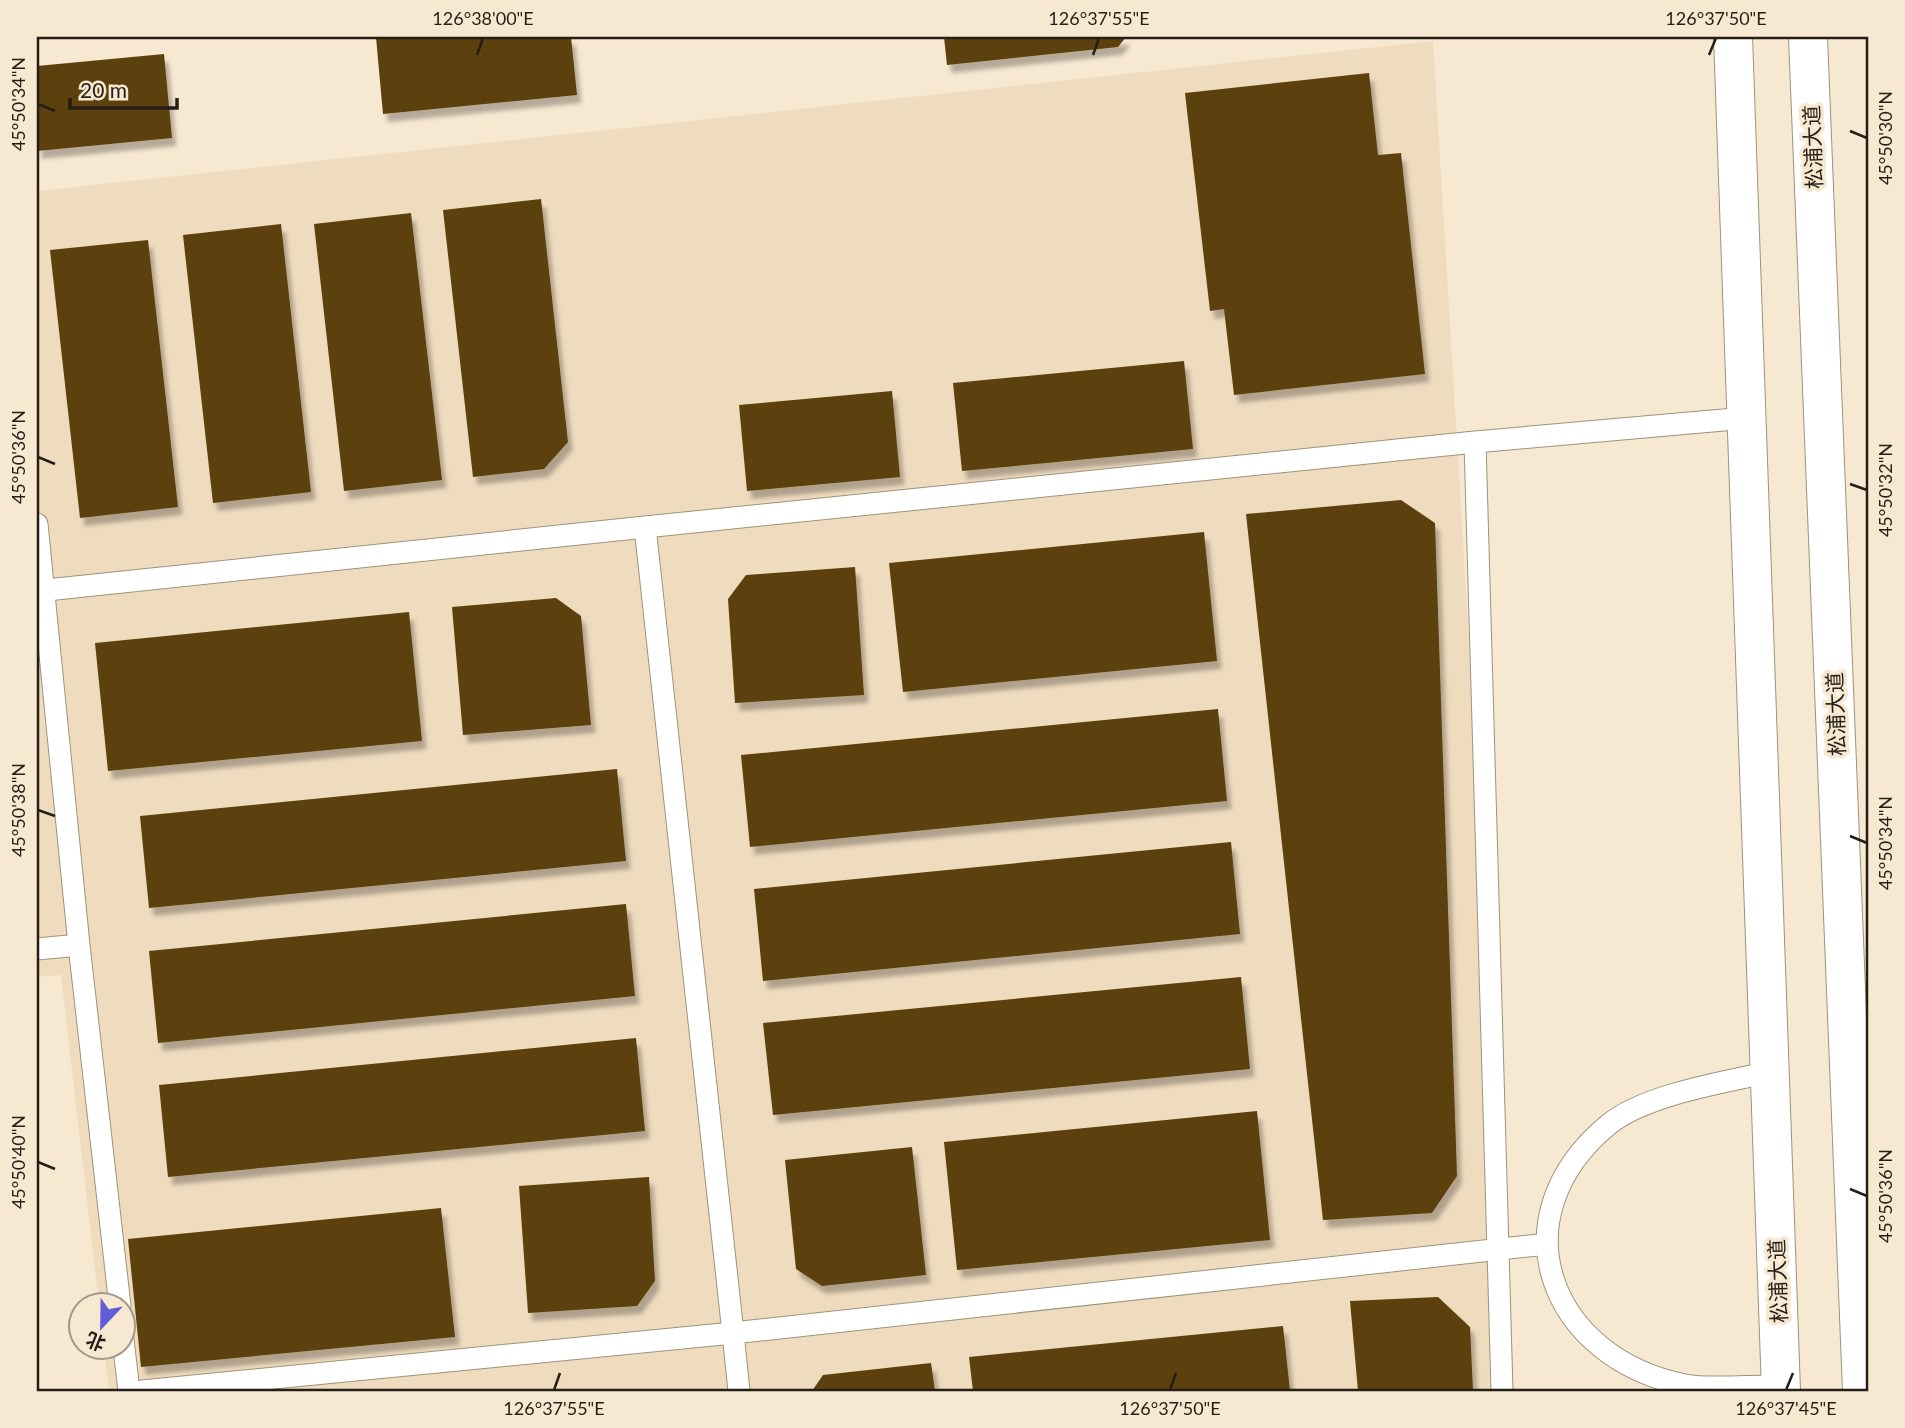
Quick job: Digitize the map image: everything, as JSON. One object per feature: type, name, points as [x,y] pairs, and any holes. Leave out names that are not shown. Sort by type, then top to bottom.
[{"type":"highway","name":"松浦大道","points":[[1733,37],[1781,1389]]},
{"type":"highway","name":"松浦大道","points":[[1808,37],[1862,1391]]},
{"type":"lane","points":[[41,591],[1475,442],[1746,418]]},
{"type":"lane","points":[[1475,442],[1502,1391]]},
{"type":"lane","points":[[37,524],[41,591],[118,1292]]},
{"type":"lane","points":[[645,527],[739,1391]]},
{"type":"lane","points":[[37,949],[79,945]]},
{"type":"lane","points":[[1770,1072],[1665,1096],[1609,1123],[1571,1166],[1552,1204],[1547,1244],[1552,1279],[1569,1313],[1591,1341],[1628,1364],[1686,1385],[1781,1389]]},
{"type":"lane","points":[[142,1391],[733,1333],[1547,1244]]},
{"type":"lane","points":[[126,1362],[129,1391]]},
{"type":"shaded area","points":[[1433,41],[1514,1391],[109,1391],[106,1362],[136,1362],[136,1292],[98,1292],[61,975],[37,977],[37,191]]},
{"type":"building","points":[[376,37],[571,37],[577,95],[383,114]]},
{"type":"building","points":[[944,37],[1126,37],[1118,47],[947,65]]},
{"type":"building","points":[[164,54],[172,138],[37,151],[37,66]]},
{"type":"building","points":[[1369,73],[1378,155],[1401,153],[1425,374],[1234,395],[1224,309],[1210,311],[1185,93]]},
{"type":"building","points":[[541,199],[568,442],[544,469],[473,477],[443,210]]},
{"type":"building","points":[[411,213],[442,480],[344,491],[314,224]]},
{"type":"building","points":[[281,224],[311,492],[213,503],[183,235]]},
{"type":"building","points":[[148,240],[178,507],[80,518],[50,250]]},
{"type":"building","points":[[1184,361],[1193,449],[962,471],[953,383]]},
{"type":"building","points":[[892,391],[900,477],[747,491],[739,405]]},
{"type":"building","points":[[1401,500],[1435,523],[1457,1176],[1432,1213],[1323,1220],[1246,514]]},
{"type":"building","points":[[1204,532],[1217,661],[903,692],[889,563]]},
{"type":"building","points":[[855,567],[864,695],[735,703],[728,599],[746,575]]},
{"type":"building","points":[[556,598],[581,616],[591,725],[463,735],[452,607]]},
{"type":"building","points":[[409,612],[422,741],[108,771],[95,643]]},
{"type":"building","points":[[1218,709],[1227,801],[750,847],[741,755]]},
{"type":"building","points":[[617,769],[626,861],[149,908],[140,816]]},
{"type":"building","points":[[1231,842],[1240,934],[763,981],[754,889]]},
{"type":"building","points":[[626,904],[635,996],[158,1043],[149,951]]},
{"type":"building","points":[[1241,977],[1250,1069],[773,1115],[763,1023]]},
{"type":"building","points":[[636,1038],[645,1131],[168,1177],[159,1085]]},
{"type":"building","points":[[1257,1111],[1270,1240],[957,1270],[944,1142]]},
{"type":"building","points":[[912,1147],[926,1275],[822,1286],[796,1269],[785,1160]]},
{"type":"building","points":[[649,1177],[655,1281],[637,1306],[528,1313],[519,1186]]},
{"type":"building","points":[[441,1208],[455,1337],[141,1367],[136,1292],[133,1292],[128,1239]]},
{"type":"building","points":[[1438,1297],[1470,1327],[1473,1391],[1358,1391],[1350,1301]]},
{"type":"building","points":[[1283,1326],[1290,1391],[973,1391],[969,1357]]},
{"type":"building","points":[[931,1363],[935,1391],[812,1391],[823,1375]]}]
